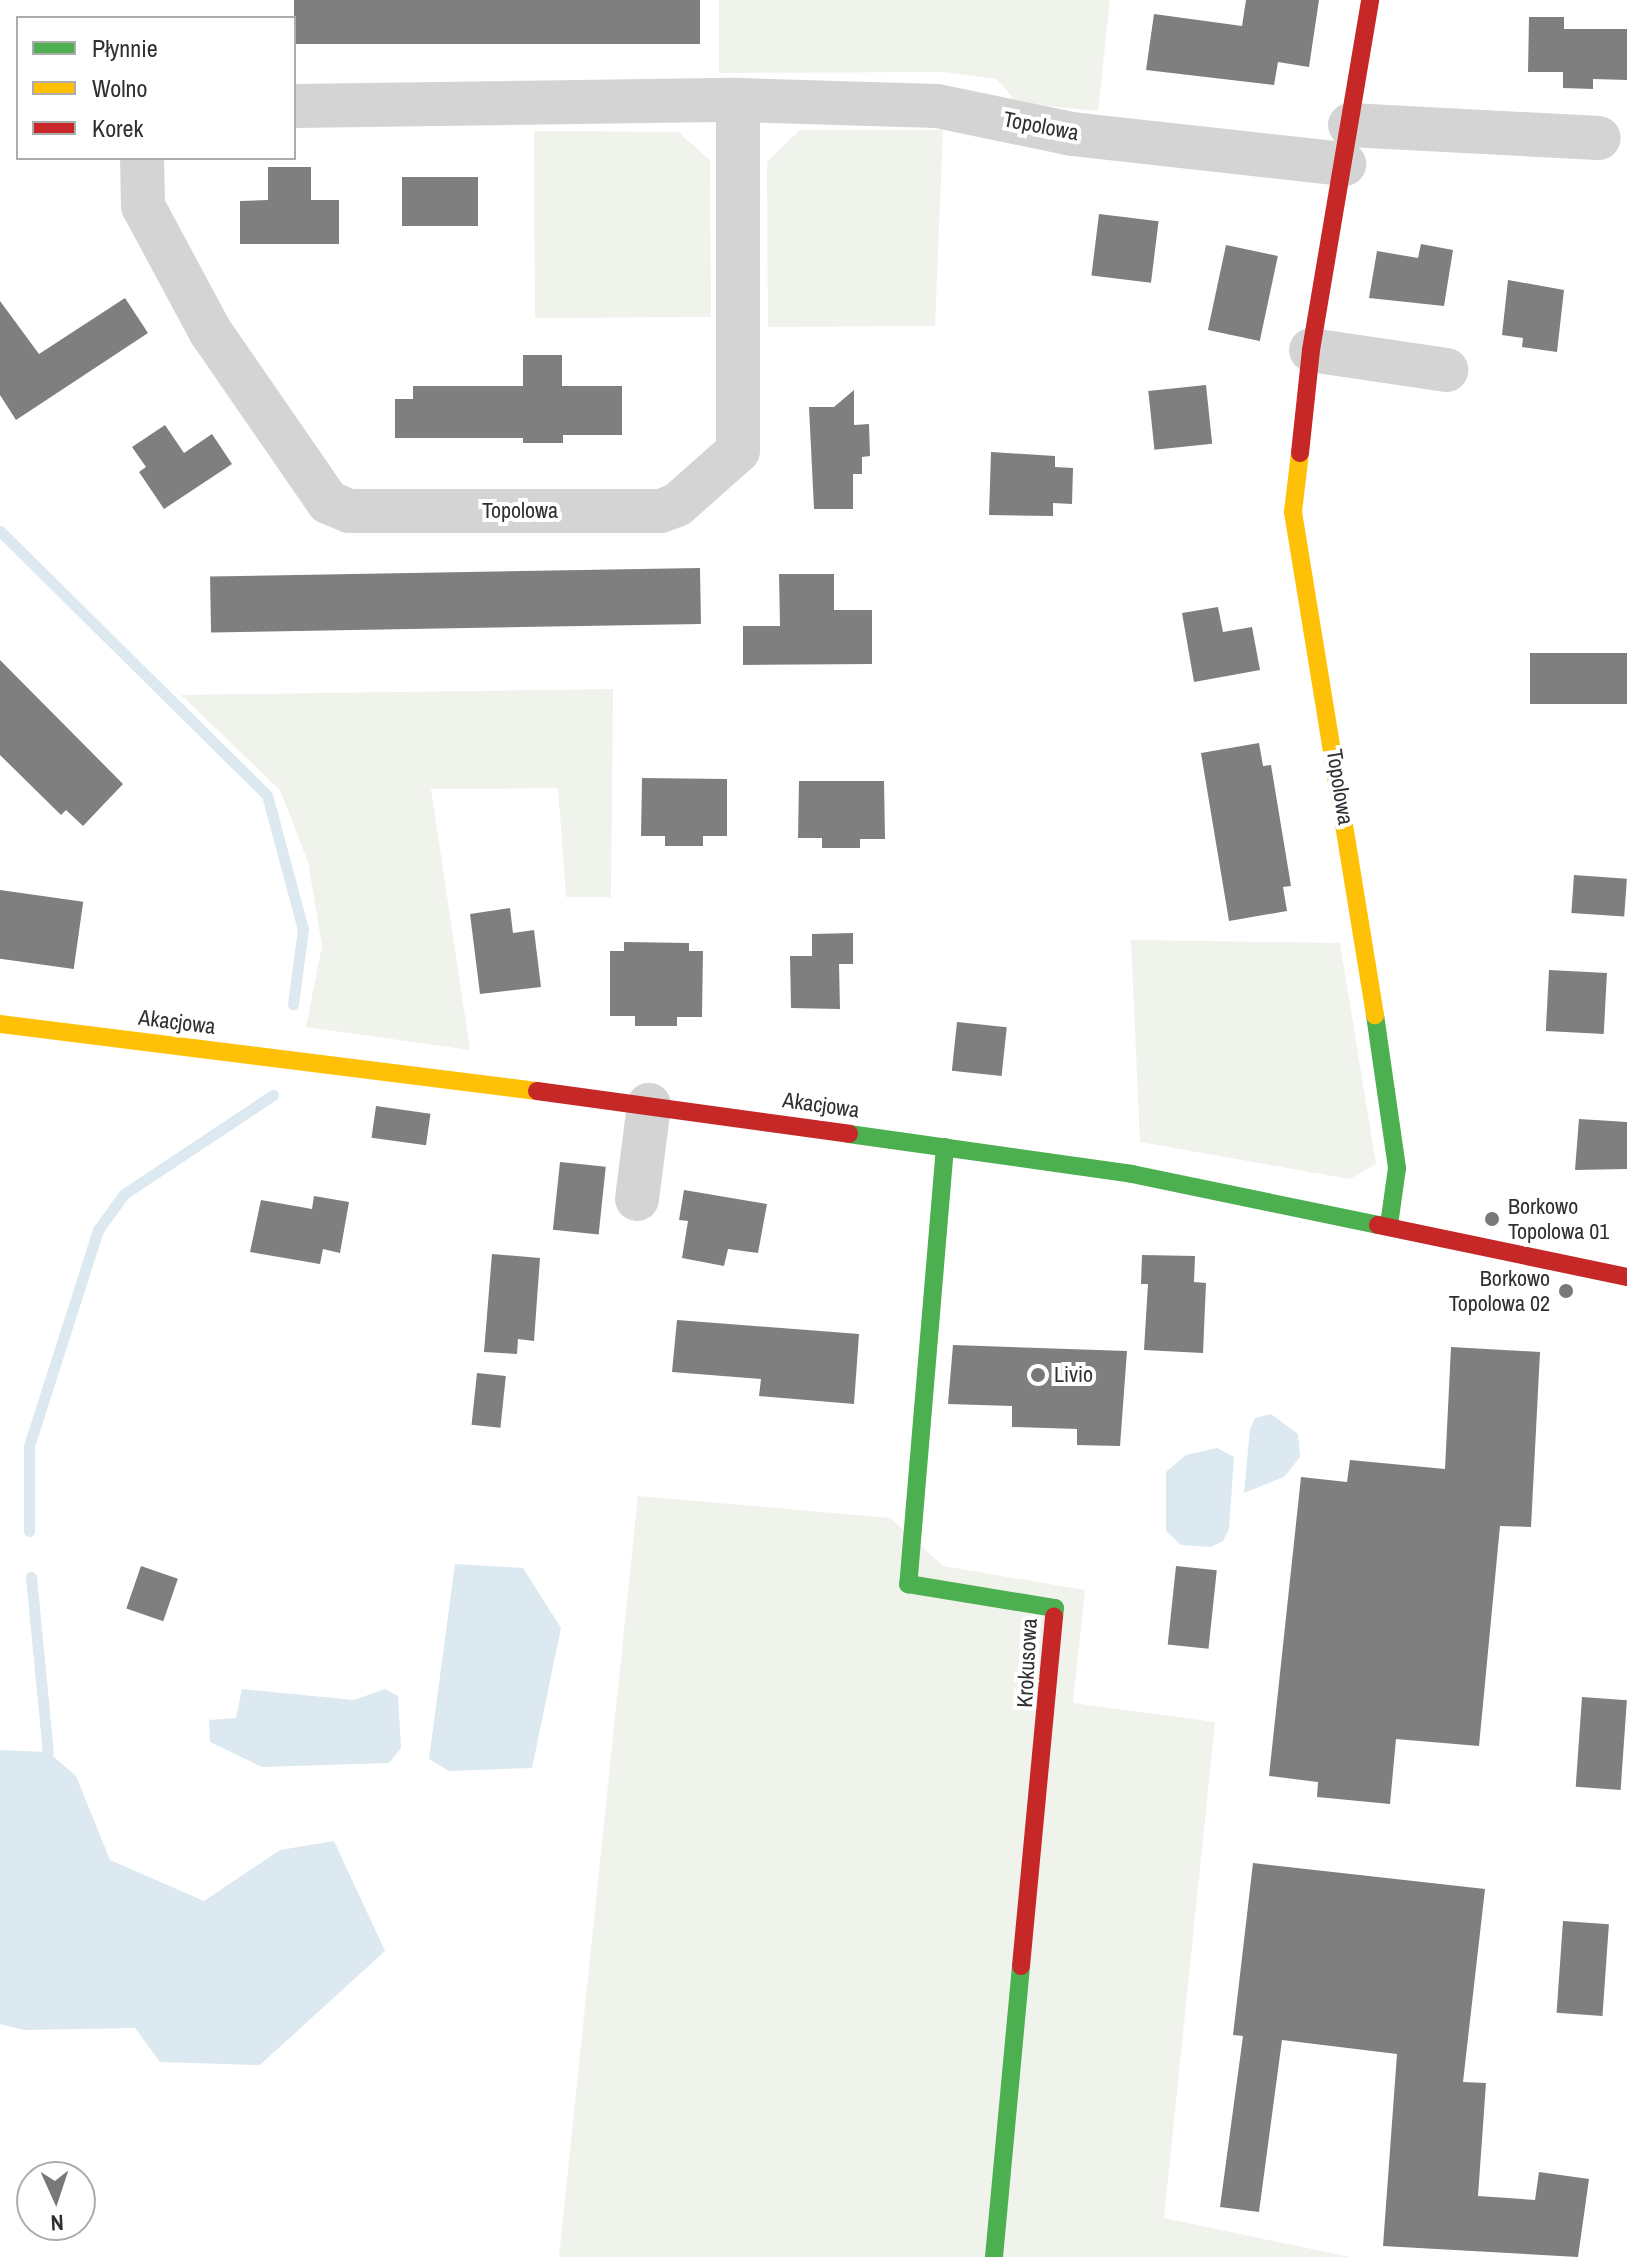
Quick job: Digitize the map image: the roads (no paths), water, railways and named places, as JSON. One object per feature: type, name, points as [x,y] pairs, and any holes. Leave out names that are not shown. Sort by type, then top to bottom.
[{"type":"street","name":"Topolowa","points":[[1370,0],[1311,350],[1293,512],[1352,859],[1397,1168],[1389,1225]]},
{"type":"street","name":"Topolowa","points":[[142,160],[143,206],[202,317],[328,502],[349,511],[661,511],[677,505],[738,451],[738,100]]},
{"type":"street","name":"Topolowa","points":[[296,106],[738,100],[937,106],[1072,134],[1347,144],[1599,138]]},
{"type":"street","points":[[1311,350],[1447,370]]},
{"type":"street","name":"Akacjowa","points":[[0,1024],[649,1105],[1132,1174],[1389,1225],[1627,1277]]},
{"type":"street","points":[[637,1199],[649,1105]]},
{"type":"street","name":"Krokusowa","points":[[945,1147],[908,1584],[1055,1608],[994,2257]]},
{"type":"waterway","points":[[0,531],[267,795],[303,929],[293,1004]]},
{"type":"waterway","points":[[29,1531],[29,1446],[98,1230],[124,1194],[273,1095]]},
{"type":"waterway","points":[[31,1577],[48,1752]]},
{"type":"place","name":"Borkowo Topolowa 01","points":[[1492,1219]]},
{"type":"place","name":"Borkowo Topolowa 02","points":[[1566,1291]]},
{"type":"place","name":"Livio","points":[[1038,1375]]}]
